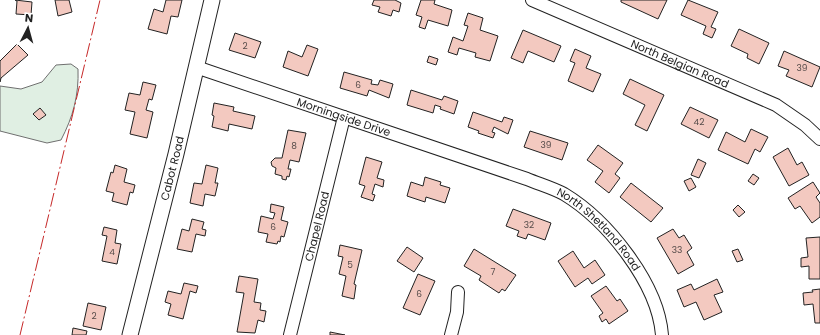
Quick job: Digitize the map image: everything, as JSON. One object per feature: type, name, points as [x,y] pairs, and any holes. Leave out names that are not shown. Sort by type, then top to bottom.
[{"type":"street","name":"Cabot Road","points":[[130,335],[176,154],[212,0]]},
{"type":"street","name":"North Belgian Road","points":[[532,0],[776,105],[805,125],[820,139]]},
{"type":"street","name":"Morningside Drive","points":[[196,67],[492,167]]},
{"type":"street","name":"Chapel Road","points":[[290,335],[344,117]]},
{"type":"street","name":"North Shetland Road","points":[[492,167],[563,194],[596,219],[609,232],[635,265],[654,301],[662,335]]},
{"type":"street","points":[[451,335],[457,312],[458,292]]},
{"type":"green space","points":[[71,64],[78,69],[76,97],[69,123],[61,140],[47,143],[0,131],[0,86],[21,89],[42,82],[56,65]]},
{"type":"building","points":[[15,0],[32,2],[31,15],[16,14],[17,1]]},
{"type":"building","points":[[55,0],[69,0],[72,12],[58,16]]},
{"type":"building","points":[[166,0],[182,0],[178,17],[171,16],[167,34],[148,29],[154,9],[163,12]]},
{"type":"building","points":[[374,0],[395,0],[401,3],[399,12],[393,10],[391,16],[378,12],[380,7],[372,5]]},
{"type":"building","points":[[421,0],[435,0],[434,4],[452,10],[448,26],[428,20],[425,29],[419,27],[422,17],[416,15]]},
{"type":"building","points":[[621,0],[667,0],[658,19],[621,2]]},
{"type":"building","points":[[688,0],[718,12],[711,27],[716,29],[712,38],[703,34],[706,26],[681,15]]},
{"type":"building","points":[[468,13],[483,18],[480,30],[498,36],[490,61],[475,57],[476,53],[459,48],[457,55],[448,52],[453,37],[463,41],[468,26],[464,25]]},
{"type":"building","points":[[739,29],[769,43],[759,64],[747,58],[748,54],[731,46]]},
{"type":"building","points":[[523,30],[561,46],[554,62],[528,51],[523,63],[511,58]]},
{"type":"building","points":[[235,33],[261,42],[255,58],[229,50]]},
{"type":"building","points":[[17,44],[28,55],[1,78],[0,82],[0,61]]},
{"type":"building","points":[[307,45],[318,49],[308,76],[283,67],[288,51],[302,57]]},
{"type":"building","points":[[575,49],[591,56],[586,68],[601,74],[593,92],[568,81],[575,63],[570,61]]},
{"type":"building","points":[[784,51],[820,67],[812,87],[786,76],[789,70],[778,66]]},
{"type":"building","points":[[429,56],[438,59],[436,65],[427,62]]},
{"type":"building","points":[[344,72],[372,80],[371,84],[378,85],[380,80],[393,84],[389,98],[369,90],[367,96],[340,88]]},
{"type":"building","points":[[630,79],[664,95],[647,131],[635,125],[645,105],[623,94]]},
{"type":"building","points":[[143,82],[156,85],[152,100],[149,99],[146,110],[153,112],[147,138],[130,134],[135,112],[125,110],[129,93],[140,95]]},
{"type":"building","points":[[411,90],[442,100],[444,96],[458,101],[454,114],[440,109],[441,107],[435,105],[433,113],[407,105]]},
{"type":"building","points":[[214,103],[234,107],[233,111],[255,116],[252,129],[229,124],[228,131],[212,127]]},
{"type":"building","points":[[690,107],[718,120],[709,138],[681,124]]},
{"type":"building","points":[[40,108],[46,115],[39,120],[33,114]]},
{"type":"building","points":[[473,112],[502,122],[504,117],[513,120],[508,134],[494,127],[492,132],[495,133],[493,138],[478,133],[479,131],[468,127]]},
{"type":"building","points":[[751,129],[768,137],[760,152],[755,149],[748,164],[718,150],[726,132],[745,142]]},
{"type":"building","points":[[288,130],[306,133],[299,162],[290,160],[288,169],[291,169],[289,177],[287,176],[286,180],[282,179],[282,176],[275,174],[276,168],[272,166],[271,162],[275,158],[282,158]]},
{"type":"building","points":[[530,131],[568,143],[562,160],[524,147]]},
{"type":"building","points":[[598,145],[623,163],[615,174],[620,178],[609,193],[595,182],[603,171],[587,160]]},
{"type":"building","points":[[788,148],[797,165],[802,162],[809,175],[789,186],[773,157]]},
{"type":"building","points":[[366,157],[382,162],[377,178],[384,180],[383,187],[375,184],[372,194],[375,195],[373,201],[361,197],[365,186],[359,184]]},
{"type":"building","points":[[698,159],[706,163],[699,178],[691,175]]},
{"type":"building","points":[[115,165],[127,169],[124,182],[135,185],[133,193],[130,192],[127,205],[112,201],[114,193],[106,191],[111,172],[113,173]]},
{"type":"building","points":[[206,165],[218,168],[215,183],[218,183],[215,196],[205,194],[203,206],[190,203],[194,183],[202,184]]},
{"type":"building","points":[[753,174],[759,178],[754,185],[748,181]]},
{"type":"building","points":[[425,177],[441,182],[440,185],[450,188],[445,203],[426,197],[425,202],[407,196],[411,182],[423,186]]},
{"type":"building","points":[[691,178],[696,187],[689,191],[684,181]]},
{"type":"building","points":[[813,182],[820,193],[816,197],[820,203],[820,217],[812,223],[800,206],[795,209],[788,198]]},
{"type":"building","points":[[631,183],[663,208],[651,222],[620,197]]},
{"type":"building","points":[[271,204],[284,207],[281,220],[288,222],[284,237],[281,236],[280,242],[278,241],[277,244],[266,242],[268,234],[258,232],[261,216],[273,219],[275,213],[270,212]]},
{"type":"building","points":[[738,205],[745,212],[739,217],[733,210]]},
{"type":"building","points":[[513,209],[551,223],[545,240],[528,234],[526,239],[517,236],[519,231],[506,226]]},
{"type":"building","points":[[192,219],[204,222],[202,229],[206,230],[205,236],[196,234],[192,252],[177,249],[182,229],[189,231]]},
{"type":"building","points":[[104,227],[117,230],[115,243],[121,244],[117,264],[102,261],[107,236],[102,235]]},
{"type":"building","points":[[673,229],[679,238],[684,235],[692,248],[687,252],[694,265],[678,274],[657,238]]},
{"type":"building","points":[[820,237],[820,279],[809,279],[809,266],[801,267],[801,258],[808,257],[806,238]]},
{"type":"building","points":[[340,245],[362,250],[354,284],[356,285],[354,299],[342,296],[346,276],[339,274],[343,257],[338,256]]},
{"type":"building","points":[[407,247],[423,258],[414,272],[397,261]]},
{"type":"building","points":[[474,249],[516,275],[505,291],[502,289],[499,293],[479,280],[481,276],[464,266]]},
{"type":"building","points":[[738,249],[743,260],[737,262],[732,251]]},
{"type":"building","points":[[573,251],[584,268],[595,260],[605,275],[592,284],[588,278],[575,287],[558,261]]},
{"type":"building","points":[[418,274],[435,281],[420,315],[403,308]]},
{"type":"building","points":[[239,276],[258,279],[254,302],[261,303],[260,310],[266,311],[264,322],[258,320],[255,333],[237,332],[244,293],[236,292]]},
{"type":"building","points":[[717,279],[723,292],[714,295],[722,312],[704,320],[696,302],[684,307],[677,290],[691,284],[694,290]]},
{"type":"building","points":[[184,283],[198,286],[196,293],[190,291],[183,319],[168,315],[171,304],[165,302],[168,291],[181,294]]},
{"type":"building","points":[[606,286],[617,301],[620,299],[628,311],[609,324],[606,319],[602,322],[599,316],[603,313],[591,296]]},
{"type":"building","points":[[820,289],[820,323],[815,323],[813,304],[804,305],[803,293],[813,292],[812,290]]},
{"type":"building","points":[[88,303],[106,307],[101,330],[83,326]]},
{"type":"building","points":[[73,328],[87,331],[86,335],[72,335]]},
{"type":"building","points":[[330,332],[345,335],[330,335]]},
{"type":"power","points":[[20,335],[100,0]]}]
